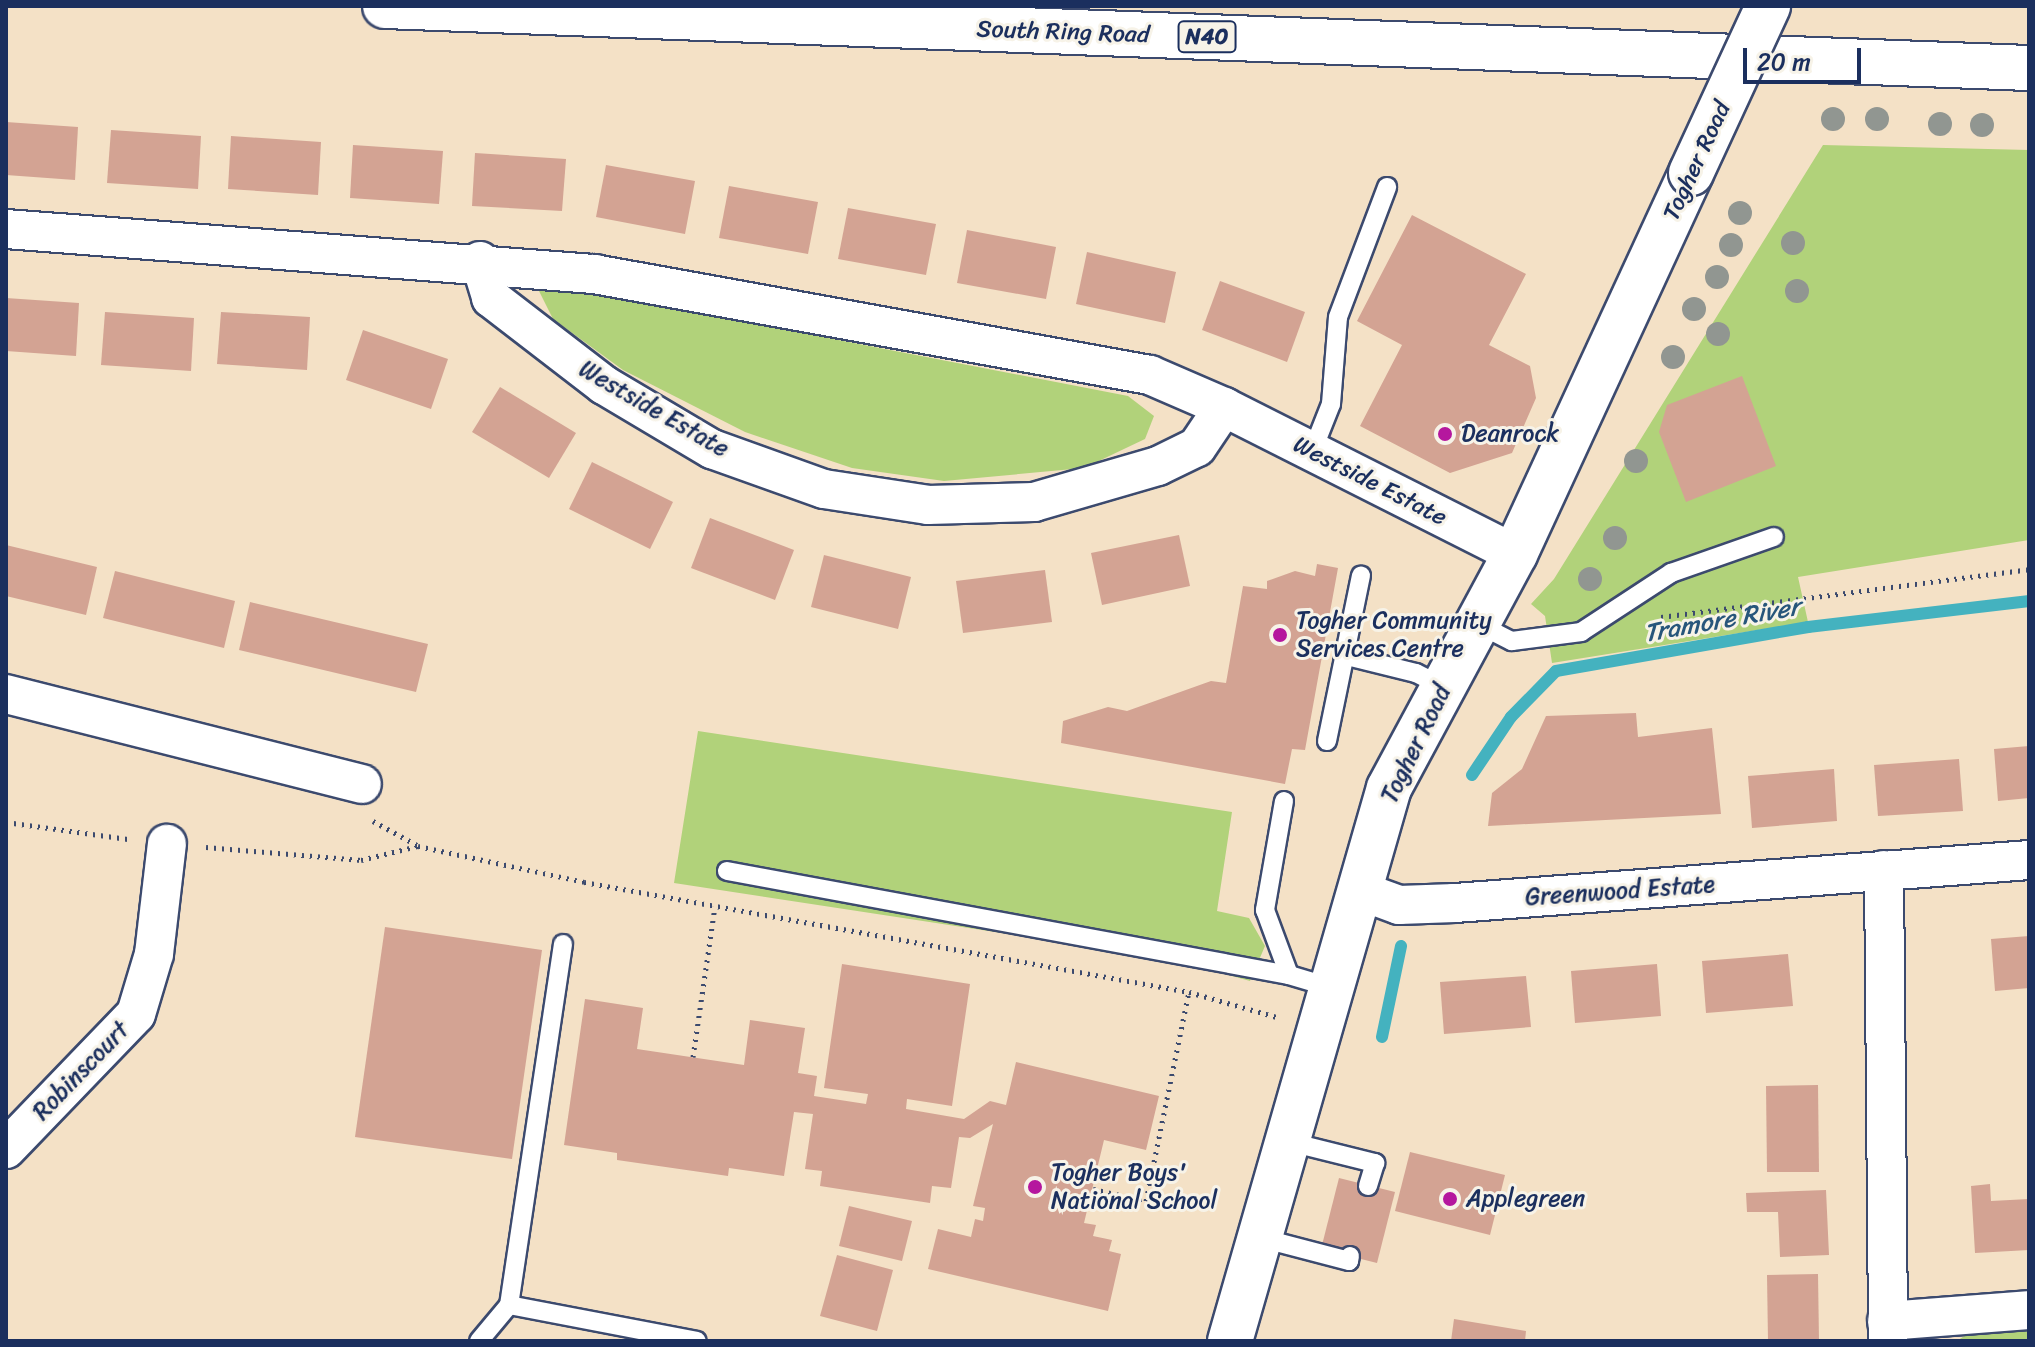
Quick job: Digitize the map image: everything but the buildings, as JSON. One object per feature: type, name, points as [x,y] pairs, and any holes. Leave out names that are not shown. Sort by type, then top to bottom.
[{"type":"main road","name":"South Ring Road","points":[[385,6],[2029,68]]},
{"type":"main road","name":"Togher Road","points":[[1230,1341],[1323,1030],[1358,890],[1389,788],[1515,554],[1768,6]]},
{"type":"street","name":"Westside Estate","points":[[6,229],[480,261],[594,274],[1150,375],[1224,407],[1515,554]]},
{"type":"street","name":"Westside Estate","points":[[480,261],[491,298],[604,385],[712,449],[824,489],[928,505],[1034,502],[1158,466],[1197,447],[1224,407]]},
{"type":"street","points":[[6,694],[362,784]]},
{"type":"street","name":"Robinscourt","points":[[6,1149],[136,1014],[154,954],[167,844]]},
{"type":"street","name":"Greenwood Estate","points":[[1358,890],[1399,905],[1455,903],[2029,860]]},
{"type":"street","points":[[1884,870],[1887,1331],[2029,1310]]},
{"type":"lane","points":[[1312,452],[1331,404],[1338,317],[1387,187]]},
{"type":"lane","points":[[1478,624],[1512,641],[1581,632],[1671,573],[1774,537]]},
{"type":"lane","points":[[1327,741],[1361,575]]},
{"type":"lane","points":[[1343,655],[1416,673],[1444,687]]},
{"type":"lane","points":[[1284,801],[1265,910],[1289,975]]},
{"type":"lane","points":[[727,871],[1289,975],[1333,988]]},
{"type":"lane","points":[[479,1341],[509,1305],[563,944]]},
{"type":"lane","points":[[1290,1142],[1375,1163],[1368,1186]]},
{"type":"lane","points":[[1261,1238],[1349,1261],[1350,1256]]},
{"type":"lane","points":[[509,1305],[697,1341]]},
{"type":"path","points":[[1650,619],[2029,569]]},
{"type":"path","points":[[7,825],[167,844],[361,860],[418,846],[715,907],[1189,992],[1323,1030]]},
{"type":"path","points":[[693,1057],[715,907]]},
{"type":"path","points":[[1093,1189],[1146,1201],[1189,992]]},
{"type":"green space","points":[[1823,145],[2029,150],[2029,540],[1798,577],[1808,622],[1552,663],[1545,616],[1531,604],[1554,579]]},
{"type":"green space","points":[[564,287],[1128,396],[1154,416],[1145,439],[1084,468],[944,481],[852,468],[745,432],[623,370],[553,319],[539,291]]},
{"type":"green space","points":[[698,731],[1232,812],[1217,911],[1249,918],[1265,946],[1250,981],[1171,959],[674,883]]},
{"type":"green space","points":[[2029,1327],[2029,1341],[1957,1341],[1970,1332]]},
{"type":"waterway","name":"Tramore River","points":[[1472,775],[1511,717],[1556,671],[1808,627],[2029,601]]},
{"type":"waterway","name":"Tramore River","points":[[1382,1037],[1401,946]]},
{"type":"place","name":"Deanrock","points":[[1445,434]]},
{"type":"place","name":"Togher Community Services Centre","points":[[1280,635]]},
{"type":"place","name":"Togher Boys' National School","points":[[1035,1187]]},
{"type":"place","name":"Applegreen","points":[[1450,1199]]}]
